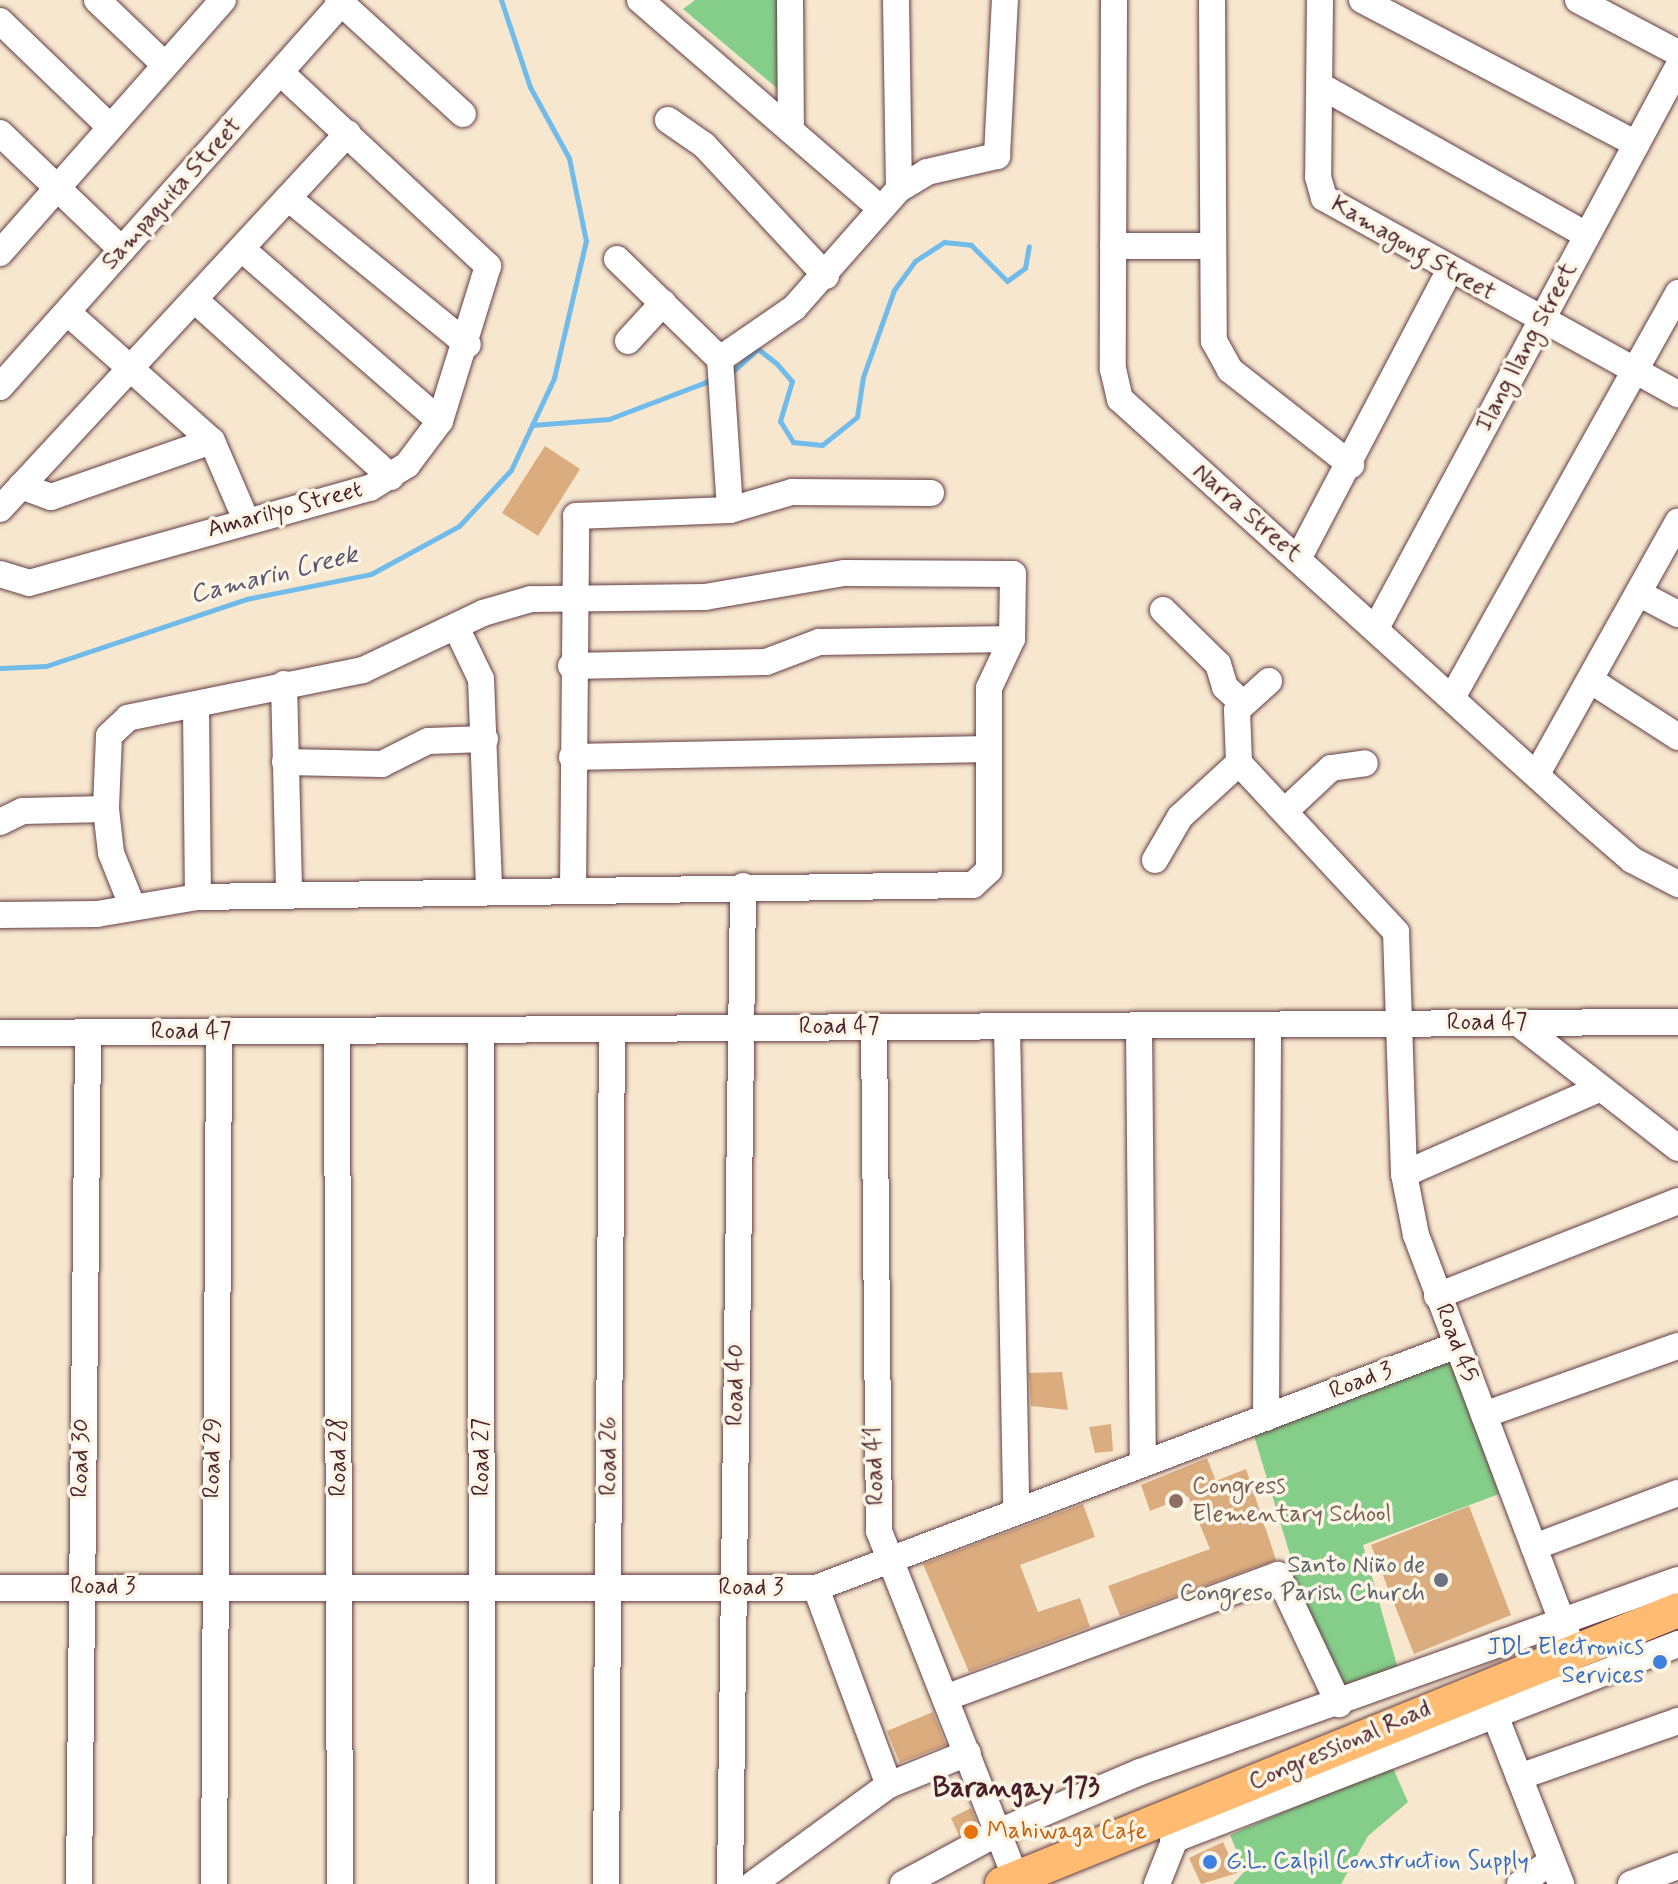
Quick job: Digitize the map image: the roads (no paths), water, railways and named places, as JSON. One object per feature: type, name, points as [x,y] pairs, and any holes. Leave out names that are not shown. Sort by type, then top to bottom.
[{"type":"main road","name":"Congressional Road","points":[[1013,1881],[1180,1826],[1489,1701],[1568,1636],[1678,1610]]},
{"type":"street","points":[[97,0],[165,65]]},
{"type":"street","points":[[0,253],[222,0]]},
{"type":"street","points":[[640,0],[880,208]]},
{"type":"street","points":[[790,0],[791,130]]},
{"type":"street","points":[[896,0],[899,189]]},
{"type":"street","points":[[720,359],[771,327],[826,276],[899,189],[927,172],[997,156],[1005,0]]},
{"type":"street","name":"Narra Street","points":[[1114,0],[1113,246],[1120,399],[1538,772],[1632,860],[1678,884]]},
{"type":"street","points":[[1212,0],[1213,246],[1220,356],[1351,465]]},
{"type":"street","name":"Kamagong Street","points":[[1320,0],[1324,198],[1449,271],[1678,394]]},
{"type":"street","points":[[1362,0],[1636,144]]},
{"type":"street","points":[[1578,0],[1678,53]]},
{"type":"street","points":[[341,1],[463,114]]},
{"type":"street","name":"Sampaguita Street","points":[[0,387],[281,73],[341,1]]},
{"type":"street","points":[[0,21],[110,127]]},
{"type":"street","name":"Ilang Ilang Street","points":[[1376,628],[1678,67]]},
{"type":"street","name":"Amarilyo Street","points":[[0,574],[29,583],[391,477],[440,421],[468,345],[488,266],[281,73]]},
{"type":"street","points":[[1321,86],[1587,235]]},
{"type":"street","points":[[668,120],[704,145],[826,276]]},
{"type":"street","points":[[0,133],[122,250]]},
{"type":"street","points":[[0,509],[348,133]]},
{"type":"street","points":[[288,198],[468,345]]},
{"type":"street","points":[[1113,246],[1213,246]]},
{"type":"street","points":[[242,249],[440,421]]},
{"type":"street","points":[[617,259],[720,359],[730,510]]},
{"type":"street","points":[[1298,559],[1351,465],[1449,271]]},
{"type":"street","points":[[1453,696],[1678,293]]},
{"type":"street","points":[[195,300],[391,477]]},
{"type":"street","points":[[628,341],[663,303]]},
{"type":"street","points":[[67,312],[212,441],[246,520]]},
{"type":"street","points":[[21,486],[51,497],[212,441]]},
{"type":"street","points":[[573,891],[571,598],[576,516],[730,510],[792,492],[931,493]]},
{"type":"street","points":[[1538,772],[1678,522]]},
{"type":"street","points":[[0,915],[97,914],[131,903],[198,897],[984,880],[989,688],[1012,639],[1013,574],[833,573],[705,597],[571,598],[507,603],[457,629],[363,670],[284,684],[196,709],[128,718],[109,736],[106,809],[111,853],[131,903]]},
{"type":"street","points":[[1638,593],[1678,614]]},
{"type":"street","points":[[1163,610],[1218,664],[1225,687],[1242,703]]},
{"type":"street","points":[[457,629],[481,679],[489,890]]},
{"type":"street","points":[[571,666],[766,662],[819,642],[1012,639]]},
{"type":"street","points":[[1590,680],[1678,737]]},
{"type":"street","points":[[1155,860],[1180,817],[1239,763],[1242,703],[1269,681]]},
{"type":"street","points":[[284,684],[289,896]]},
{"type":"street","points":[[196,709],[198,897]]},
{"type":"street","points":[[285,762],[382,764],[428,741],[485,739]]},
{"type":"street","points":[[572,757],[989,749]]},
{"type":"street","name":"Road 45","points":[[1239,763],[1396,932],[1403,1024],[1404,1174],[1437,1296],[1568,1636]]},
{"type":"street","points":[[1285,811],[1331,768],[1365,763]]},
{"type":"street","points":[[0,822],[23,811],[106,809]]},
{"type":"street","name":"Road 40","points":[[730,1884],[743,886]]},
{"type":"street","name":"Road 47","points":[[0,1033],[1678,1022]]},
{"type":"street","points":[[1518,1023],[1678,1148]]},
{"type":"street","points":[[1139,1025],[1143,1463]]},
{"type":"street","points":[[1266,1418],[1268,1025]]},
{"type":"street","points":[[1007,1026],[1016,1510]]},
{"type":"street","name":"Road 41","points":[[874,1027],[873,1477],[889,1559],[1001,1831],[1013,1881]]},
{"type":"street","name":"Road 26","points":[[606,1884],[612,1029]]},
{"type":"street","name":"Road 27","points":[[481,1030],[482,1884]]},
{"type":"street","name":"Road 29","points":[[214,1884],[212,1587],[219,1031]]},
{"type":"street","name":"Road 28","points":[[337,1031],[340,1884]]},
{"type":"street","name":"Road 30","points":[[79,1884],[79,1588],[88,1032]]},
{"type":"street","points":[[1404,1174],[1599,1089]]},
{"type":"street","points":[[1437,1296],[1678,1201]]},
{"type":"street","name":"Road 3","points":[[0,1588],[340,1585],[816,1588],[1457,1345]]},
{"type":"street","points":[[1484,1415],[1678,1346]]},
{"type":"street","points":[[1534,1547],[1678,1493]]},
{"type":"street","points":[[945,1698],[1278,1575],[1339,1704]]},
{"type":"street","points":[[903,1884],[1001,1831],[1140,1772],[1339,1704],[1568,1636],[1678,1580]]},
{"type":"street","points":[[816,1588],[889,1785]]},
{"type":"street","points":[[1520,1884],[1557,1873],[1489,1701],[1678,1644]]},
{"type":"street","points":[[1519,1777],[1678,1721]]},
{"type":"street","points":[[753,1884],[889,1785],[968,1753]]},
{"type":"street","points":[[1157,1884],[1180,1826]]},
{"type":"street","points":[[1631,1884],[1678,1866]]},
{"type":"waterway","name":"Camarin Creek","points":[[0,668],[46,666],[246,599],[371,574],[459,526],[511,470],[554,378],[586,241],[569,158],[530,87],[501,0]]},
{"type":"waterway","points":[[731,373],[758,349],[777,364],[792,381],[780,421],[793,442],[822,445],[857,417],[863,377],[894,290],[915,261],[944,242],[971,245],[1007,281],[1025,268],[1029,246]]},
{"type":"waterway","points":[[532,425],[609,419],[714,379]]},
{"type":"place","name":"Congress Elementary School","points":[[1176,1501]]},
{"type":"place","name":"Santo Niño de Congreso Parish Church","points":[[1441,1580]]},
{"type":"place","name":"JDL Electronics Services","points":[[1660,1662]]},
{"type":"place","name":"Mahiwaga Cafe","points":[[971,1832]]},
{"type":"place","name":"G.L. Calpil Construction Supply","points":[[1210,1862]]},
{"type":"district","name":"Barangay 173","points":[[1016,1789]]}]
